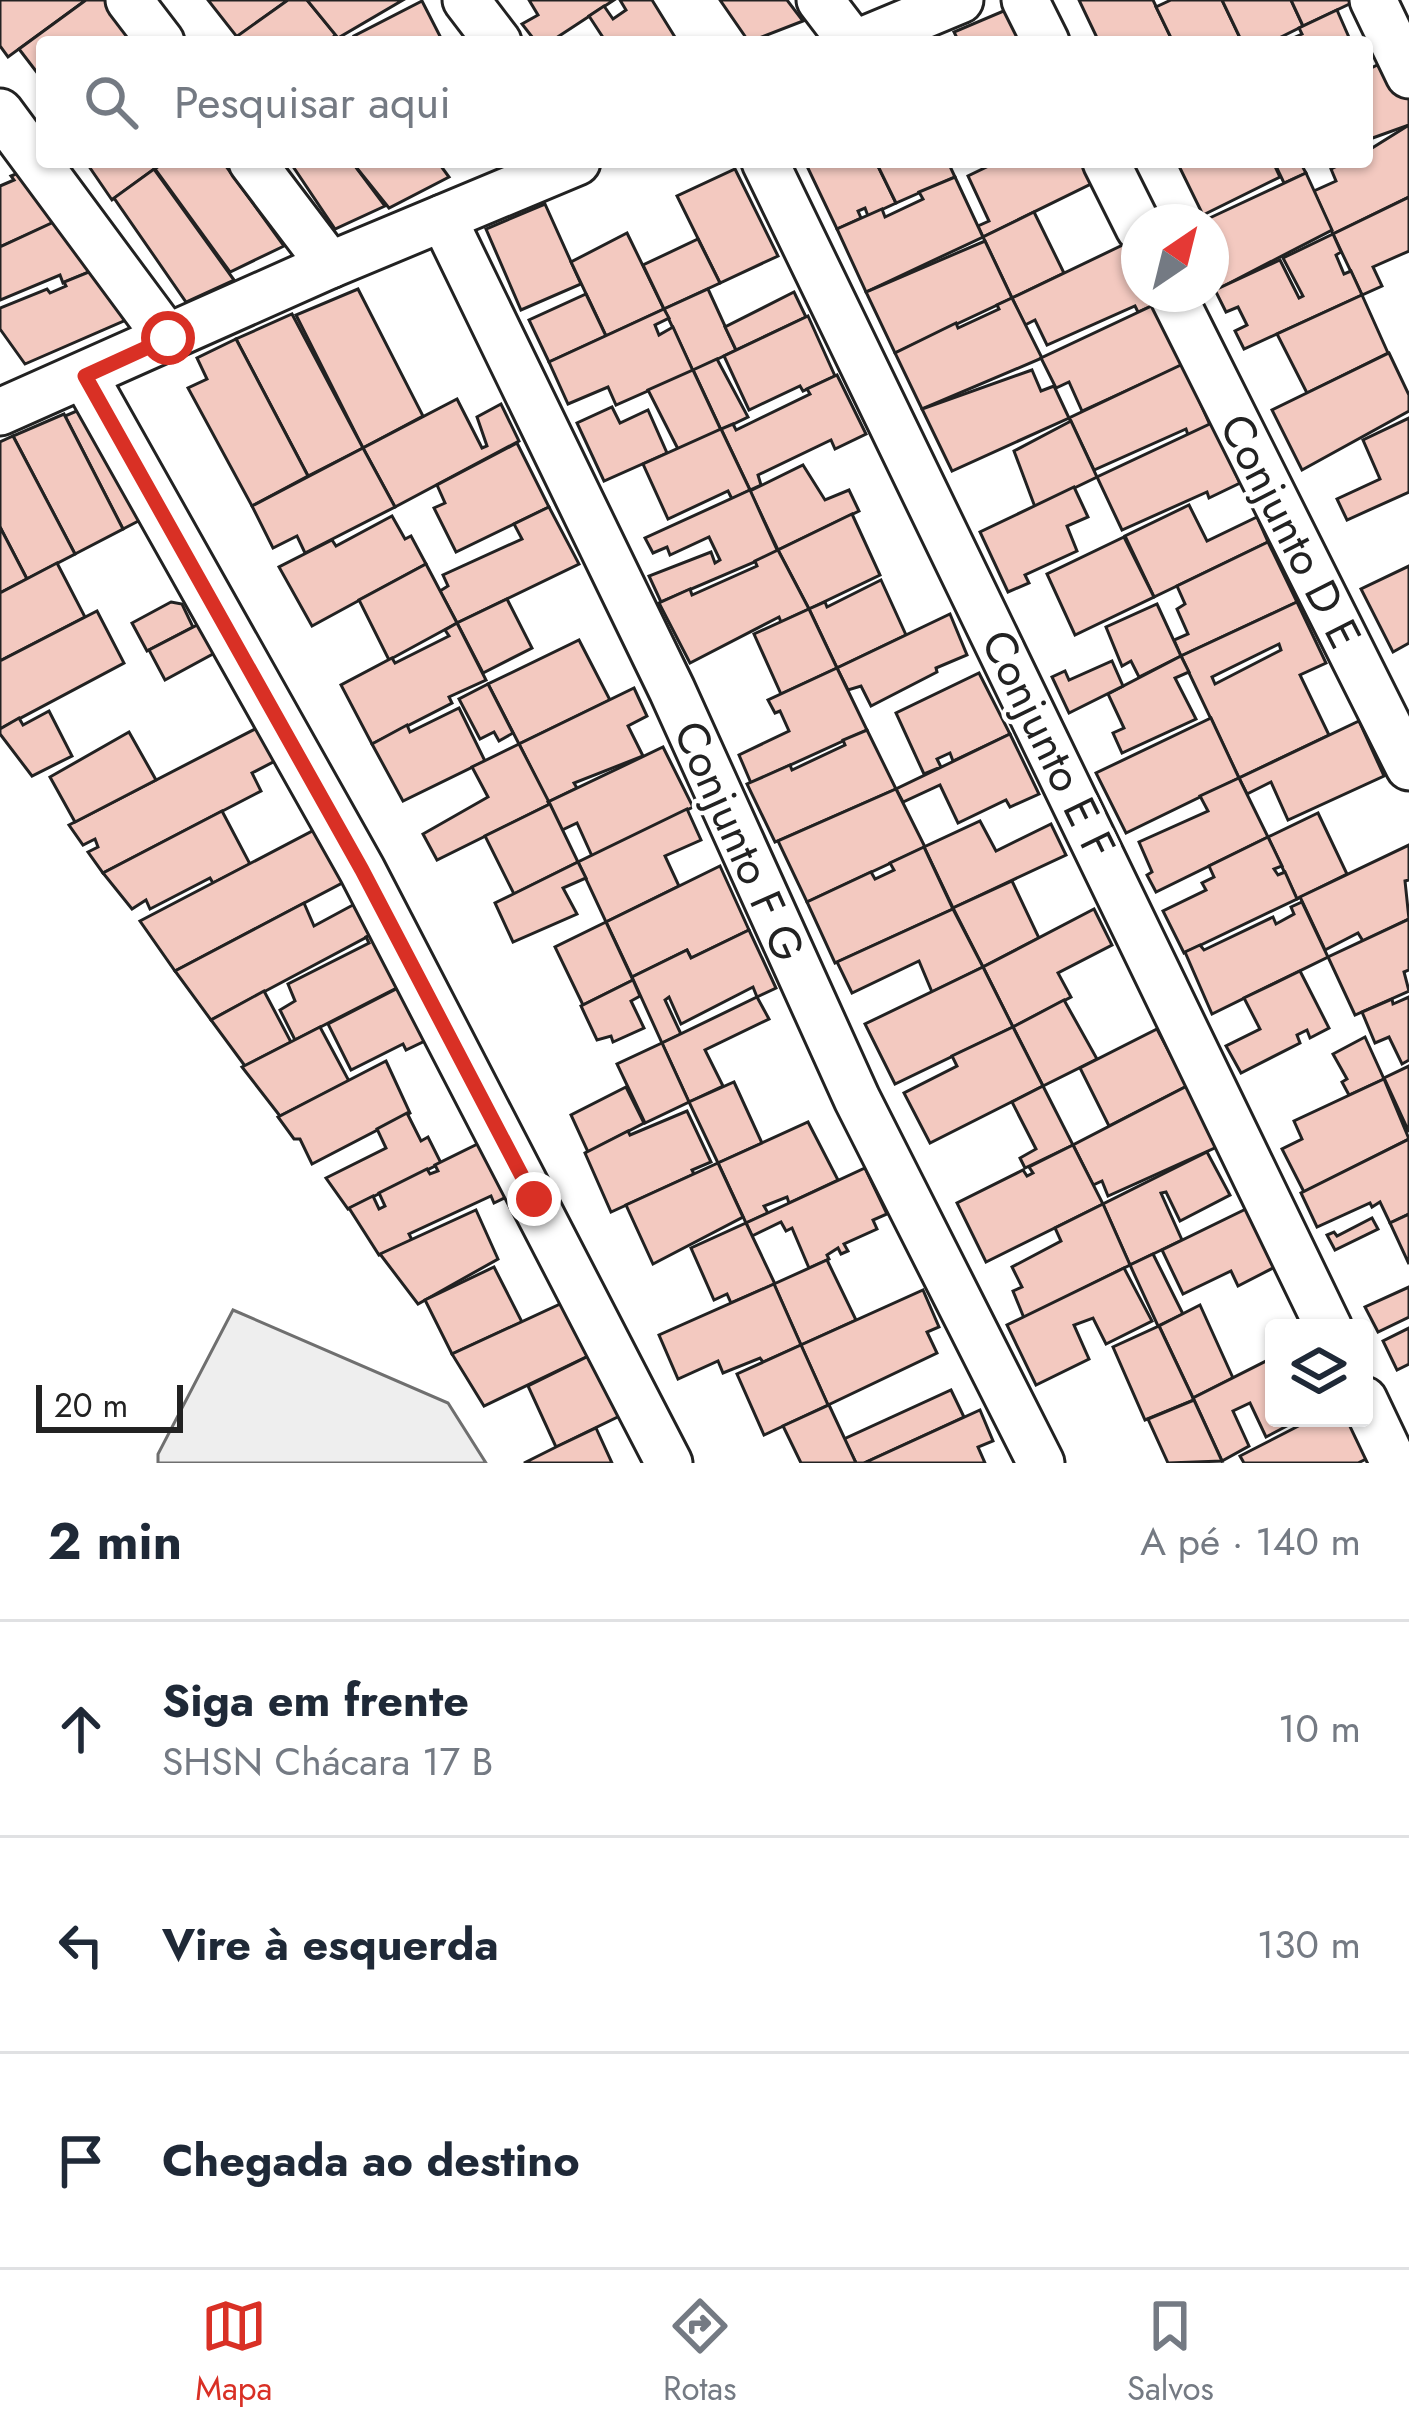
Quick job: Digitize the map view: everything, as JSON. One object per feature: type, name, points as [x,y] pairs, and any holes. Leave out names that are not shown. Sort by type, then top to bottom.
[{"type":"street","points":[[129,0],[156,36]]},
{"type":"street","points":[[466,0],[493,36]]},
{"type":"street","points":[[820,0],[851,36]]},
{"type":"street","points":[[871,36],[960,0]]},
{"type":"street","points":[[1025,0],[1043,36]]},
{"type":"street","points":[[1373,0],[1409,75]]},
{"type":"street","points":[[0,112],[36,160]]},
{"type":"street","points":[[42,168],[168,338]]},
{"type":"street","points":[[257,168],[330,265]]},
{"type":"street","points":[[0,412],[563,168]]},
{"type":"street","name":"Conjunto E F","points":[[768,168],[1325,1319]]},
{"type":"street","points":[[1109,168],[1127,204]]},
{"type":"street","name":"Conjunto F G","points":[[443,218],[672,690],[857,1099],[1041,1463]]},
{"type":"street","name":"Conjunto D E","points":[[1181,312],[1409,767]]},
{"type":"street","points":[[85,376],[362,870],[670,1463]]},
{"type":"street","points":[[1373,1419],[1394,1463]]},
{"type":"shaded area","points":[[233,1310],[448,1403],[486,1463],[158,1463],[158,1454]]},
{"type":"building","points":[[0,0],[86,0],[8,57],[0,46]]},
{"type":"building","points":[[86,0],[110,0],[137,36],[37,36]]},
{"type":"building","points":[[208,0],[288,0],[238,36]]},
{"type":"building","points":[[288,0],[307,0],[336,35],[335,36],[237,36]]},
{"type":"building","points":[[307,0],[403,0],[341,36],[336,36]]},
{"type":"building","points":[[529,0],[614,0],[559,36],[531,36],[522,24],[538,15]]},
{"type":"building","points":[[620,0],[652,0],[674,36],[602,36],[589,16],[604,6],[613,19],[626,10]]},
{"type":"building","points":[[720,0],[787,0],[803,21],[764,36],[745,36]]},
{"type":"building","points":[[1079,0],[1153,0],[1170,36],[1096,36]]},
{"type":"building","points":[[1171,0],[1222,0],[1239,36],[1170,36],[1156,7]]},
{"type":"building","points":[[1222,0],[1291,0],[1303,26],[1283,36],[1239,36]]},
{"type":"building","points":[[1291,0],[1358,0],[1303,26]]},
{"type":"building","points":[[422,1],[440,36],[354,36]]},
{"type":"building","points":[[1013,7],[1026,36],[956,36],[954,32]]},
{"type":"building","points":[[1337,10],[1348,36],[1298,36],[1302,34],[1299,28]]},
{"type":"building","points":[[36,37],[36,71],[19,49]]},
{"type":"building","points":[[1392,58],[1409,94],[1409,125],[1373,138],[1373,67]]},
{"type":"building","points":[[1409,125],[1409,197],[1333,234],[1314,191],[1336,181],[1333,168],[1373,168],[1373,148]]},
{"type":"building","points":[[40,168],[71,215],[0,247],[0,186],[14,180],[11,176]]},
{"type":"building","points":[[90,168],[156,168],[112,200]]},
{"type":"building","points":[[227,168],[284,246],[230,272],[155,169]]},
{"type":"building","points":[[294,168],[356,168],[385,206],[335,229]]},
{"type":"building","points":[[357,168],[442,168],[449,177],[389,208]]},
{"type":"building","points":[[808,168],[879,168],[896,203],[868,216],[865,208],[858,211],[861,218],[837,229]]},
{"type":"building","points":[[879,168],[951,168],[955,177],[896,203]]},
{"type":"building","points":[[985,168],[1093,168],[1099,180],[983,237],[978,226],[989,221],[968,176]]},
{"type":"building","points":[[1180,168],[1276,168],[1280,177],[1225,204],[1198,204]]},
{"type":"building","points":[[1277,168],[1303,168],[1306,173],[1284,183]]},
{"type":"building","points":[[154,169],[234,280],[186,302],[114,198]]},
{"type":"building","points":[[735,169],[778,256],[720,283],[677,196]]},
{"type":"building","points":[[1306,173],[1332,230],[1229,283],[1229,209]]},
{"type":"building","points":[[955,177],[983,237],[866,292],[837,229],[882,209],[885,217],[923,199],[919,192]]},
{"type":"building","points":[[1409,197],[1409,251],[1373,267],[1382,286],[1362,295],[1333,234]]},
{"type":"building","points":[[545,204],[581,284],[521,310],[486,229]]},
{"type":"building","points":[[1034,212],[1064,273],[1012,298],[983,237]]},
{"type":"building","points":[[69,215],[101,267],[63,283],[60,275],[0,300],[0,247]]},
{"type":"building","points":[[627,233],[664,309],[606,336],[571,262]]},
{"type":"building","points":[[1333,234],[1344,274],[1351,271],[1362,295],[1244,349],[1235,331],[1247,325],[1238,307],[1229,311],[1229,284],[1280,260],[1299,298],[1303,296],[1283,258]]},
{"type":"building","points":[[698,239],[720,283],[664,309],[643,265]]},
{"type":"building","points":[[985,241],[1012,298],[895,353],[866,292]]},
{"type":"building","points":[[1121,246],[1121,312],[1047,345],[1035,320],[1025,325],[1012,298]]},
{"type":"building","points":[[101,267],[135,316],[25,364],[0,329],[0,308],[47,289],[50,293]]},
{"type":"building","points":[[358,289],[423,416],[363,448],[296,315]]},
{"type":"building","points":[[708,289],[736,350],[693,371],[664,309]]},
{"type":"building","points":[[794,292],[806,317],[736,350],[725,327]]},
{"type":"building","points":[[586,294],[606,336],[549,362],[529,320]]},
{"type":"building","points":[[1362,295],[1388,353],[1307,393],[1277,334]]},
{"type":"building","points":[[1012,298],[1042,358],[922,409],[895,353],[956,323],[958,328],[999,309],[997,305]]},
{"type":"building","points":[[664,309],[669,318],[655,325],[659,335],[673,327],[693,371],[616,405],[608,387],[568,404],[549,362]]},
{"type":"building","points":[[1139,312],[1162,312],[1187,363],[1082,411],[1069,382],[1056,388],[1041,358]]},
{"type":"building","points":[[292,314],[363,448],[308,476],[236,339]]},
{"type":"building","points":[[808,316],[835,376],[749,410],[724,356]]},
{"type":"building","points":[[236,339],[308,476],[252,506],[188,388],[207,379],[197,358]]},
{"type":"building","points":[[1389,353],[1409,395],[1409,411],[1302,470],[1272,410]]},
{"type":"building","points":[[717,359],[748,417],[721,430],[693,370]]},
{"type":"building","points":[[1183,364],[1210,425],[1188,435],[1186,429],[1094,470],[1069,418]]},
{"type":"building","points":[[693,370],[721,430],[678,449],[648,390]]},
{"type":"building","points":[[1032,370],[1041,391],[1054,386],[1069,418],[952,471],[922,409]]},
{"type":"building","points":[[837,375],[866,434],[835,449],[831,440],[758,475],[761,485],[750,490],[721,429],[733,424],[736,430],[810,394],[807,389]]},
{"type":"building","points":[[116,394],[148,516],[123,529],[65,416]]},
{"type":"building","points":[[457,399],[482,448],[487,446],[477,417],[501,404],[519,441],[395,507],[363,448]]},
{"type":"building","points":[[612,407],[620,423],[648,410],[667,453],[604,481],[577,423]]},
{"type":"building","points":[[64,414],[123,529],[75,554],[13,436]]},
{"type":"building","points":[[1409,418],[1409,492],[1347,520],[1337,499],[1380,479],[1363,440]]},
{"type":"building","points":[[1071,421],[1097,477],[1035,507],[1014,451]]},
{"type":"building","points":[[1212,423],[1240,483],[1209,498],[1207,492],[1122,530],[1097,477]]},
{"type":"building","points":[[721,429],[750,490],[732,499],[728,491],[668,519],[643,464]]},
{"type":"building","points":[[13,436],[75,554],[27,579],[0,527],[0,442]]},
{"type":"building","points":[[517,443],[549,507],[456,552],[434,508],[445,503],[437,485]]},
{"type":"building","points":[[363,448],[395,507],[305,553],[297,536],[273,548],[252,506]]},
{"type":"building","points":[[803,465],[825,500],[849,490],[859,511],[778,550],[750,491]]},
{"type":"building","points":[[1074,487],[1088,517],[1067,526],[1077,551],[1025,575],[1029,583],[1008,592],[980,532]]},
{"type":"building","points":[[750,490],[778,552],[661,602],[649,576],[711,552],[715,563],[720,560],[709,537],[670,555],[667,547],[653,553],[645,538]]},
{"type":"building","points":[[1189,505],[1207,541],[1257,517],[1268,542],[1154,597],[1125,536]]},
{"type":"building","points":[[549,507],[579,564],[457,623],[440,591],[448,586],[443,575],[522,539],[514,524]]},
{"type":"building","points":[[852,514],[880,575],[809,609],[778,550]]},
{"type":"building","points":[[392,516],[405,539],[411,536],[426,564],[312,626],[279,567],[332,540],[336,546]]},
{"type":"building","points":[[0,527],[27,579],[0,593]]},
{"type":"building","points":[[1124,537],[1154,597],[1075,635],[1047,574]]},
{"type":"building","points":[[1268,542],[1297,602],[1181,656],[1174,640],[1188,634],[1177,609],[1185,604],[1177,586]]},
{"type":"building","points":[[778,550],[809,609],[781,622],[779,617],[690,663],[659,603],[690,589],[692,595],[757,566],[755,561]]},
{"type":"building","points":[[57,563],[85,617],[0,661],[0,593]]},
{"type":"building","points":[[426,564],[457,623],[389,660],[359,600]]},
{"type":"building","points":[[1409,566],[1409,643],[1393,652],[1361,589]]},
{"type":"building","points":[[881,580],[906,635],[837,668],[809,609],[825,602],[827,607]]},
{"type":"building","points":[[507,599],[532,648],[483,673],[457,623]]},
{"type":"building","points":[[171,602],[182,604],[193,627],[147,651],[132,623]]},
{"type":"building","points":[[1297,602],[1326,663],[1300,675],[1329,735],[1239,778],[1181,656]],"holes":[[[1279,644],[1281,650],[1215,684],[1212,677]]]},
{"type":"building","points":[[1157,604],[1181,656],[1139,677],[1131,661],[1122,666],[1106,627]]},
{"type":"building","points":[[230,608],[244,637],[165,680],[149,650]]},
{"type":"building","points":[[809,609],[837,668],[781,694],[754,634]]},
{"type":"building","points":[[97,611],[124,663],[0,729],[0,661]]},
{"type":"building","points":[[950,614],[967,655],[871,706],[861,686],[848,690],[837,668]]},
{"type":"building","points":[[457,623],[486,680],[372,744],[341,685],[449,636],[445,630]]},
{"type":"building","points":[[579,640],[610,700],[519,744],[488,684]]},
{"type":"building","points":[[1181,656],[1189,672],[1175,678],[1196,719],[1122,753],[1113,733],[1124,728],[1108,694]]},
{"type":"building","points":[[1112,661],[1123,686],[1069,713],[1052,677],[1065,671],[1069,680]]},
{"type":"building","points":[[837,668],[867,730],[751,783],[739,755],[789,731],[780,711],[775,713],[768,700]]},
{"type":"building","points":[[979,673],[1010,734],[953,761],[950,753],[937,759],[941,767],[924,774],[896,713]]},
{"type":"building","points":[[488,684],[513,733],[499,741],[494,732],[480,739],[459,699]]},
{"type":"building","points":[[634,688],[647,716],[628,726],[643,756],[574,783],[577,788],[548,802],[519,744]]},
{"type":"building","points":[[459,708],[485,761],[403,801],[372,744],[407,725],[410,732]]},
{"type":"building","points":[[49,711],[72,756],[32,776],[0,729],[19,718],[23,725]]},
{"type":"building","points":[[284,714],[302,747],[252,773],[261,791],[103,873],[88,852],[98,847],[95,839],[83,845],[69,825]]},
{"type":"building","points":[[1211,718],[1239,778],[1126,833],[1096,773]]},
{"type":"building","points":[[1359,721],[1384,776],[1288,820],[1271,782],[1247,794],[1239,778]]},
{"type":"building","points":[[867,730],[896,789],[775,842],[747,784],[790,765],[792,770]]},
{"type":"building","points":[[129,732],[156,780],[75,822],[50,777]]},
{"type":"building","points":[[1010,734],[1039,794],[1010,807],[1006,800],[958,823],[940,785],[903,802],[896,789]]},
{"type":"building","points":[[519,744],[550,804],[437,860],[423,834],[488,797],[472,767]]},
{"type":"building","points":[[663,747],[693,807],[592,856],[577,823],[562,830],[548,802]]},
{"type":"building","points":[[1239,778],[1268,837],[1156,892],[1139,842],[1208,811],[1200,796]]},
{"type":"building","points":[[896,789],[925,847],[807,902],[778,841]]},
{"type":"building","points":[[550,804],[578,862],[514,894],[485,836]]},
{"type":"building","points":[[687,809],[701,840],[665,856],[679,886],[606,922],[578,862]]},
{"type":"building","points":[[222,811],[250,864],[213,883],[210,878],[150,909],[146,900],[132,909],[103,873]]},
{"type":"building","points":[[1318,813],[1347,874],[1297,899],[1268,837]]},
{"type":"building","points":[[341,816],[344,882],[175,971],[140,921]]},
{"type":"building","points":[[980,821],[996,851],[1051,824],[1066,855],[953,908],[924,847]]},
{"type":"building","points":[[1268,837],[1282,866],[1274,869],[1278,875],[1285,872],[1297,899],[1184,953],[1163,911],[1206,890],[1202,883],[1214,877],[1209,866]]},
{"type":"building","points":[[1409,845],[1409,880],[1405,881],[1409,919],[1363,941],[1358,933],[1325,950],[1300,897]]},
{"type":"building","points":[[924,847],[953,909],[835,963],[807,902],[871,872],[875,879],[894,870],[890,863]]},
{"type":"building","points":[[578,862],[586,878],[563,888],[577,914],[513,942],[495,903]]},
{"type":"building","points":[[720,866],[749,930],[691,958],[687,950],[632,977],[606,922]]},
{"type":"building","points":[[1012,881],[1039,938],[983,967],[953,908]]},
{"type":"building","points":[[377,892],[393,923],[211,1020],[175,971],[304,903],[314,926]]},
{"type":"building","points":[[1302,902],[1328,957],[1212,1014],[1185,952],[1200,945],[1204,950],[1273,917],[1276,924],[1294,914],[1291,907]]},
{"type":"building","points":[[953,909],[983,967],[932,992],[919,961],[852,993],[837,962]]},
{"type":"building","points":[[1094,909],[1112,945],[1058,973],[1071,997],[1013,1027],[983,967]]},
{"type":"building","points":[[1409,919],[1409,970],[1404,972],[1409,991],[1355,1015],[1328,957]]},
{"type":"building","points":[[397,921],[424,974],[295,1040],[280,1010],[295,1001],[288,984],[369,943],[366,937]]},
{"type":"building","points":[[606,922],[633,980],[583,1005],[555,947]]},
{"type":"building","points":[[749,930],[776,988],[757,997],[753,987],[681,1024],[669,997],[665,1000],[681,1034],[662,1043],[632,977],[687,950],[691,958]]},
{"type":"building","points":[[983,967],[1013,1027],[895,1084],[865,1024]]},
{"type":"building","points":[[1300,971],[1329,1028],[1310,1038],[1307,1030],[1297,1035],[1300,1043],[1241,1073],[1226,1046],[1260,1029],[1244,998]]},
{"type":"building","points":[[633,980],[640,996],[631,1001],[644,1028],[613,1042],[611,1036],[597,1040],[581,1006]]},
{"type":"building","points":[[404,985],[431,1038],[406,1050],[403,1044],[351,1070],[328,1024]]},
{"type":"building","points":[[264,991],[291,1042],[245,1066],[211,1020]]},
{"type":"building","points":[[757,997],[769,1019],[705,1050],[723,1086],[689,1102],[662,1043]]},
{"type":"building","points":[[1409,997],[1409,1060],[1402,1064],[1389,1037],[1375,1043],[1362,1012]]},
{"type":"building","points":[[1064,1000],[1097,1059],[1043,1086],[1013,1027]]},
{"type":"building","points":[[320,1027],[349,1081],[280,1116],[242,1067]]},
{"type":"building","points":[[1013,1027],[1043,1086],[930,1143],[904,1093],[957,1066],[952,1056]]},
{"type":"building","points":[[1157,1029],[1187,1086],[1109,1126],[1080,1068]]},
{"type":"building","points":[[1365,1037],[1384,1079],[1349,1095],[1342,1082],[1347,1079],[1333,1054]]},
{"type":"building","points":[[662,1043],[689,1102],[645,1123],[617,1064]]},
{"type":"building","points":[[386,1061],[410,1113],[312,1164],[300,1139],[294,1139],[278,1117]]},
{"type":"building","points":[[1409,1066],[1409,1132],[1384,1078]]},
{"type":"building","points":[[1384,1079],[1409,1139],[1304,1192],[1282,1149],[1302,1139],[1294,1121]]},
{"type":"building","points":[[734,1082],[762,1143],[718,1163],[689,1102]]},
{"type":"building","points":[[1043,1086],[1073,1145],[1025,1168],[1020,1158],[1036,1149],[1012,1102]]},
{"type":"building","points":[[1187,1086],[1219,1146],[1108,1196],[1102,1181],[1093,1185],[1073,1145]]},
{"type":"building","points":[[626,1087],[644,1123],[588,1152],[571,1115]]},
{"type":"building","points":[[687,1111],[711,1162],[611,1212],[585,1153],[628,1131],[630,1135]]},
{"type":"building","points":[[407,1113],[421,1141],[428,1137],[441,1163],[348,1209],[326,1178],[386,1148],[377,1129]]},
{"type":"building","points":[[808,1122],[838,1180],[789,1203],[787,1197],[764,1206],[768,1213],[746,1223],[718,1163]]},
{"type":"building","points":[[504,1131],[531,1185],[494,1203],[491,1196],[409,1234],[412,1240],[379,1255],[349,1208],[373,1196],[379,1209],[385,1206],[379,1193],[427,1169],[430,1174],[438,1171],[435,1165]]},
{"type":"building","points":[[1409,1139],[1409,1214],[1390,1223],[1380,1202],[1372,1207],[1370,1203],[1317,1227],[1301,1193]]},
{"type":"building","points":[[1073,1145],[1103,1204],[986,1262],[957,1203],[1023,1170],[1027,1176],[1033,1173],[1029,1167]]},
{"type":"building","points":[[1207,1152],[1230,1195],[1180,1221],[1166,1192],[1161,1193],[1182,1240],[1130,1265],[1103,1204]]},
{"type":"building","points":[[718,1163],[743,1217],[653,1264],[626,1205]]},
{"type":"building","points":[[865,1168],[887,1214],[873,1220],[877,1229],[844,1244],[848,1251],[841,1254],[838,1248],[827,1255],[829,1259],[809,1268],[792,1228],[786,1231],[781,1222],[752,1236],[746,1223]]},
{"type":"building","points":[[1103,1204],[1130,1265],[1024,1318],[1013,1291],[1022,1287],[1012,1267],[1061,1241],[1055,1228]]},
{"type":"building","points":[[1248,1208],[1275,1267],[1238,1286],[1231,1271],[1183,1294],[1162,1250]]},
{"type":"building","points":[[476,1210],[498,1259],[418,1304],[380,1254]]},
{"type":"building","points":[[1409,1214],[1409,1264],[1390,1223]]},
{"type":"building","points":[[1372,1218],[1378,1229],[1335,1250],[1327,1235],[1334,1232],[1337,1236]]},
{"type":"building","points":[[746,1223],[775,1284],[731,1303],[727,1294],[714,1300],[691,1248]]},
{"type":"building","points":[[1153,1254],[1183,1314],[1158,1326],[1130,1265]]},
{"type":"building","points":[[827,1260],[856,1320],[801,1345],[774,1284]]},
{"type":"building","points":[[494,1267],[522,1322],[452,1354],[425,1300]]},
{"type":"building","points":[[1124,1268],[1152,1321],[1106,1344],[1093,1318],[1074,1325],[1089,1359],[1036,1385],[1007,1325]]},
{"type":"building","points":[[774,1284],[801,1345],[723,1373],[718,1361],[678,1379],[659,1335]]},
{"type":"building","points":[[1409,1287],[1409,1317],[1378,1332],[1365,1307]]},
{"type":"building","points":[[923,1290],[939,1327],[927,1332],[937,1353],[828,1405],[801,1345]]},
{"type":"building","points":[[584,1293],[607,1347],[484,1406],[452,1354]]},
{"type":"building","points":[[1200,1305],[1233,1378],[1193,1398],[1159,1326]]},
{"type":"building","points":[[1159,1326],[1194,1400],[1145,1420],[1113,1347]]},
{"type":"building","points":[[1409,1328],[1409,1364],[1397,1370],[1383,1341]]},
{"type":"building","points":[[611,1345],[640,1406],[556,1447],[528,1386]]},
{"type":"building","points":[[801,1345],[828,1405],[764,1435],[737,1374]]},
{"type":"building","points":[[1265,1362],[1265,1427],[1285,1427],[1266,1437],[1250,1403],[1233,1411],[1249,1446],[1222,1461],[1193,1398]]},
{"type":"building","points":[[951,1390],[964,1417],[856,1463],[844,1439]]},
{"type":"building","points":[[1194,1400],[1222,1461],[1168,1463],[1148,1419]]},
{"type":"building","points":[[829,1405],[856,1463],[801,1463],[783,1426]]},
{"type":"building","points":[[980,1410],[993,1441],[978,1447],[985,1463],[864,1463]]},
{"type":"building","points":[[1296,1427],[1358,1427],[1374,1455],[1358,1463],[1244,1463],[1240,1456]]},
{"type":"building","points":[[596,1428],[612,1463],[524,1463],[556,1447]]},
{"type":"route","points":[[168,338],[85,376],[362,870],[534,1199]]}]
